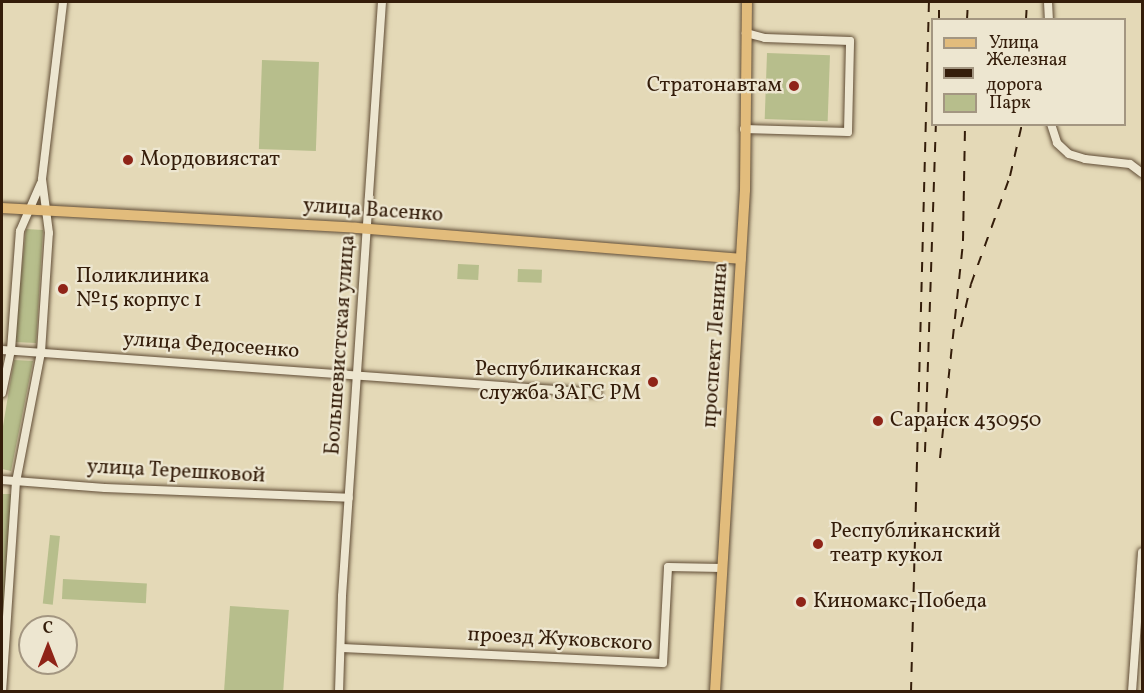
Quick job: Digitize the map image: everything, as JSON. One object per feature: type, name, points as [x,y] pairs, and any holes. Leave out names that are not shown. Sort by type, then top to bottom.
[{"type":"main road","name":"проспект Ленина","points":[[715,692],[745,190],[747,2]]},
{"type":"main road","name":"улица Васенко","points":[[2,208],[366,229],[741,259]]},
{"type":"street","points":[[2,692],[16,482],[41,352],[50,233],[42,179],[63,2]]},
{"type":"street","name":"Большевистская улица","points":[[339,692],[349,498],[382,2]]},
{"type":"street","points":[[1048,2],[1048,18]]},
{"type":"street","points":[[744,129],[848,132],[850,41],[765,38],[746,33]]},
{"type":"street","points":[[1052,126],[1057,142],[1069,154],[1085,159],[1130,164],[1143,173]]},
{"type":"street","points":[[2,393],[20,231],[42,179]]},
{"type":"street","name":"улица Федосеенко","points":[[6,350],[597,393]]},
{"type":"street","name":"улица Терешковой","points":[[2,480],[349,498]]},
{"type":"street","points":[[1132,692],[1143,552]]},
{"type":"street","name":"проезд Жуковского","points":[[341,648],[663,663],[668,567],[722,568]]},
{"type":"green space","points":[[767,53],[830,55],[828,121],[765,119]]},
{"type":"green space","points":[[262,60],[319,62],[316,151],[259,149]]},
{"type":"green space","points":[[26,229],[43,230],[36,343],[14,342]]},
{"type":"green space","points":[[458,264],[479,265],[478,280],[457,279]]},
{"type":"green space","points":[[518,269],[542,270],[542,283],[518,282]]},
{"type":"green space","points":[[14,360],[33,361],[11,471],[2,469],[2,432]]},
{"type":"green space","points":[[2,494],[12,494],[2,639]]},
{"type":"green space","points":[[50,535],[60,536],[53,605],[43,604]]},
{"type":"green space","points":[[63,579],[147,583],[146,603],[62,599]]},
{"type":"green space","points":[[230,606],[289,610],[283,692],[224,691]]},
{"type":"railway","points":[[911,692],[929,2]]},
{"type":"railway","points":[[939,2],[939,18]]},
{"type":"railway","points":[[967,18],[968,2]]},
{"type":"railway","points":[[1026,18],[1027,2]]},
{"type":"railway","points":[[925,452],[936,126]]},
{"type":"railway","points":[[940,458],[963,241],[965,126]]},
{"type":"railway","points":[[961,327],[971,284],[1010,176],[1022,126]]},
{"type":"place","name":"Стратонавтам","points":[[794,86]]},
{"type":"place","name":"Мордовиястат","points":[[128,160]]},
{"type":"place","name":"Поликлиника №15 корпус 1","points":[[63,289]]},
{"type":"place","name":"Республиканская служба ЗАГС РМ","points":[[653,382]]},
{"type":"place","name":"Саранск 430950","points":[[878,421]]},
{"type":"place","name":"Республиканский театр кукол","points":[[818,544]]},
{"type":"place","name":"Киномакс-Победа","points":[[801,602]]}]
